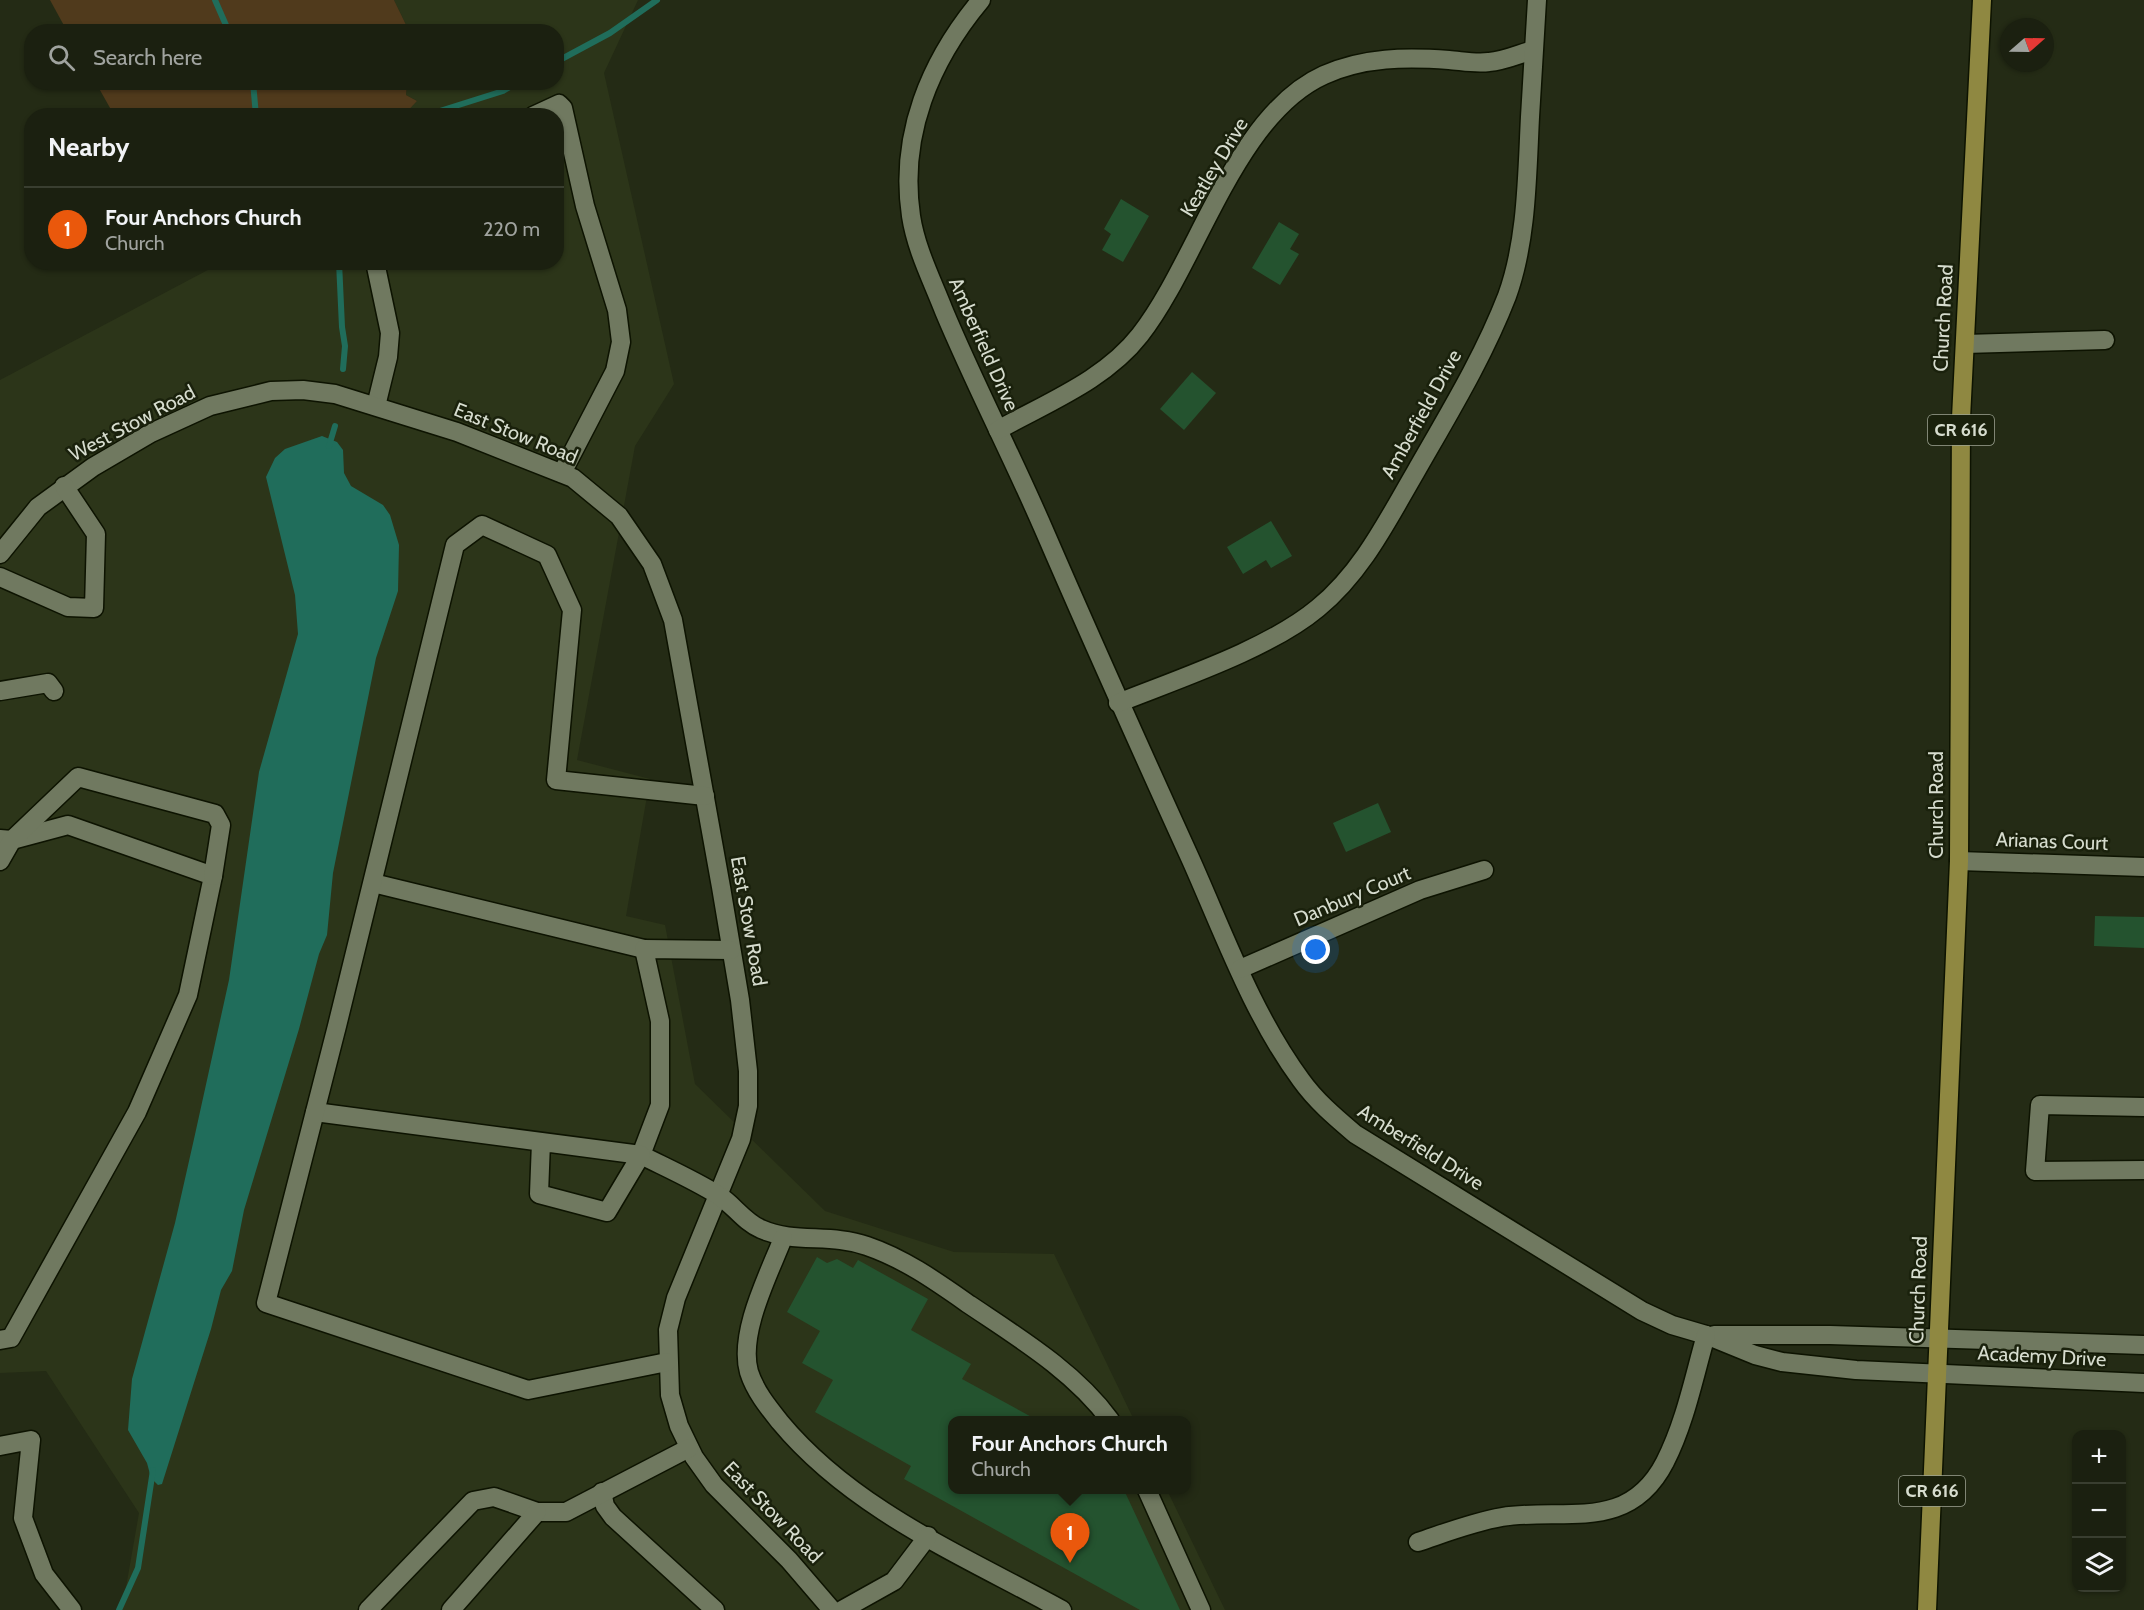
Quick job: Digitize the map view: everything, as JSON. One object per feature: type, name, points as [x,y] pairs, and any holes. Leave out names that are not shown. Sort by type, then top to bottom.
[{"type":"main road","name":"Church Road","points":[[1927,1610],[1959,861],[1961,418],[1982,0]]},
{"type":"street","name":"Amberfield Drive","points":[[981,0],[951,41],[922,97],[909,157],[908,187],[911,218],[930,277],[1118,703],[1264,1020],[1303,1083],[1327,1110],[1354,1134],[1611,1294],[1672,1326],[1706,1335],[1755,1355],[1782,1362],[1856,1370],[1937,1373]]},
{"type":"street","name":"Amberfield Drive","points":[[1118,703],[1212,665],[1297,622],[1335,592],[1368,552],[1464,387],[1507,295],[1517,256],[1526,185],[1537,0]]},
{"type":"street","name":"Keatley Drive","points":[[998,430],[1108,368],[1125,352],[1155,314],[1245,152],[1275,113],[1306,85],[1341,68],[1381,59],[1421,58],[1490,63],[1533,51]]},
{"type":"street","points":[[548,108],[559,104],[563,108]]},
{"type":"street","points":[[562,473],[615,371],[621,342],[617,309],[585,206],[564,112]]},
{"type":"street","points":[[376,406],[388,357],[390,333],[377,270]]},
{"type":"street","points":[[1965,344],[2105,340]]},
{"type":"street","name":"West Stow Road","points":[[0,554],[38,507],[64,486],[141,439],[210,406],[271,391],[316,392]]},
{"type":"street","name":"East Stow Road","points":[[316,392],[376,406],[507,450],[562,473],[597,496],[619,516],[652,564],[673,620],[705,796],[745,1036],[748,1106],[741,1140],[687,1266],[676,1298],[668,1330],[667,1362],[670,1395],[689,1448],[714,1485],[789,1560],[832,1610]]},
{"type":"street","points":[[0,577],[68,607],[94,608],[96,534],[64,486]]},
{"type":"street","points":[[667,1362],[528,1390],[266,1303],[373,883],[455,545],[482,525],[548,555],[572,610],[556,780],[705,796]]},
{"type":"street","points":[[0,691],[48,683],[54,691]]},
{"type":"street","points":[[0,861],[6,839],[78,777],[215,814],[221,825],[213,876],[188,995],[137,1112],[11,1338],[0,1340]]},
{"type":"street","points":[[6,839],[68,825],[213,876]]},
{"type":"street","name":"Arianas Court","points":[[1959,861],[2144,867]]},
{"type":"street","name":"Danbury Court","points":[[1240,969],[1420,890],[1484,870]]},
{"type":"street","points":[[373,883],[644,949],[731,950]]},
{"type":"street","points":[[541,1142],[539,1194],[607,1212],[641,1155],[660,1105],[660,1021],[644,949]]},
{"type":"street","points":[[2144,1107],[2040,1105],[2035,1171],[2144,1170]]},
{"type":"street","points":[[315,1112],[641,1155],[719,1195],[758,1228],[783,1238],[829,1236],[866,1245],[906,1262],[1049,1361],[1100,1406],[1107,1416]]},
{"type":"street","points":[[783,1238],[749,1323],[749,1371],[765,1403],[818,1464],[890,1516],[1062,1610]]},
{"type":"street","name":"Amberfield Drive","points":[[1706,1335],[1796,1334],[1939,1339]]},
{"type":"street","points":[[1418,1542],[1503,1517],[1597,1514],[1617,1508],[1636,1496],[1652,1482],[1673,1444],[1706,1335]]},
{"type":"street","name":"Academy Drive","points":[[1939,1339],[2144,1345]]},
{"type":"street","name":"Academy Drive","points":[[1937,1373],[2144,1383]]},
{"type":"street","points":[[0,1446],[31,1440],[22,1518],[44,1574],[72,1610]]},
{"type":"street","points":[[368,1610],[473,1501],[494,1497],[537,1512],[566,1512],[689,1448]]},
{"type":"street","points":[[602,1492],[605,1506],[613,1517],[716,1610]]},
{"type":"street","points":[[1148,1494],[1201,1610]]},
{"type":"street","points":[[451,1610],[537,1512]]},
{"type":"street","points":[[842,1610],[894,1581],[928,1536]]},
{"type":"shaded area","points":[[50,0],[394,0],[406,24],[63,24]]},
{"type":"shaded area","points":[[394,0],[638,0],[604,73],[674,384],[635,446],[577,760],[650,779],[626,916],[665,925],[695,1084],[825,1211],[954,1252],[1054,1254],[1132,1416],[948,1416],[948,1494],[1169,1494],[1225,1610],[122,1610],[139,1513],[46,1371],[0,1373],[0,380],[208,270],[564,270],[564,108],[410,108],[417,101],[406,95],[406,90],[564,90],[564,24],[406,24]]},
{"type":"shaded area","points":[[100,90],[406,90],[406,95],[417,101],[410,108],[110,108]]},
{"type":"water","points":[[322,436],[337,442],[343,450],[344,473],[351,486],[383,505],[390,515],[399,545],[398,591],[376,658],[333,873],[327,935],[319,954],[299,1029],[244,1210],[232,1271],[221,1290],[162,1484],[158,1485],[151,1478],[147,1463],[128,1430],[132,1379],[175,1223],[194,1139],[229,980],[259,772],[298,634],[295,595],[266,477],[275,458],[285,449]]},
{"type":"building","points":[[1121,199],[1149,216],[1123,262],[1102,250],[1111,234],[1104,229]]},
{"type":"building","points":[[1279,222],[1299,234],[1290,249],[1299,254],[1280,285],[1252,268]]},
{"type":"building","points":[[1192,372],[1216,393],[1184,430],[1160,409]]},
{"type":"building","points":[[1271,521],[1292,556],[1271,568],[1266,560],[1243,574],[1227,547]]},
{"type":"building","points":[[1378,803],[1391,832],[1346,852],[1333,823]]},
{"type":"building","points":[[2095,916],[2144,917],[2144,948],[2094,946]]},
{"type":"building","points":[[817,1257],[827,1263],[837,1259],[853,1268],[858,1260],[928,1299],[911,1330],[971,1364],[962,1379],[1030,1416],[948,1416],[948,1494],[1126,1494],[1180,1610],[1140,1610],[904,1479],[911,1466],[815,1412],[833,1380],[802,1363],[820,1331],[787,1312]]},
{"type":"waterway","points":[[215,0],[226,24]]},
{"type":"waterway","points":[[564,58],[610,33],[657,0]]},
{"type":"waterway","points":[[254,90],[255,108]]},
{"type":"waterway","points":[[449,108],[505,90]]},
{"type":"waterway","points":[[339,270],[345,346],[343,369]]},
{"type":"waterway","points":[[329,446],[335,426]]},
{"type":"waterway","points":[[119,1610],[138,1568],[153,1470]]},
{"type":"place","name":"Four Anchors Church","points":[[1070,1563]]}]
